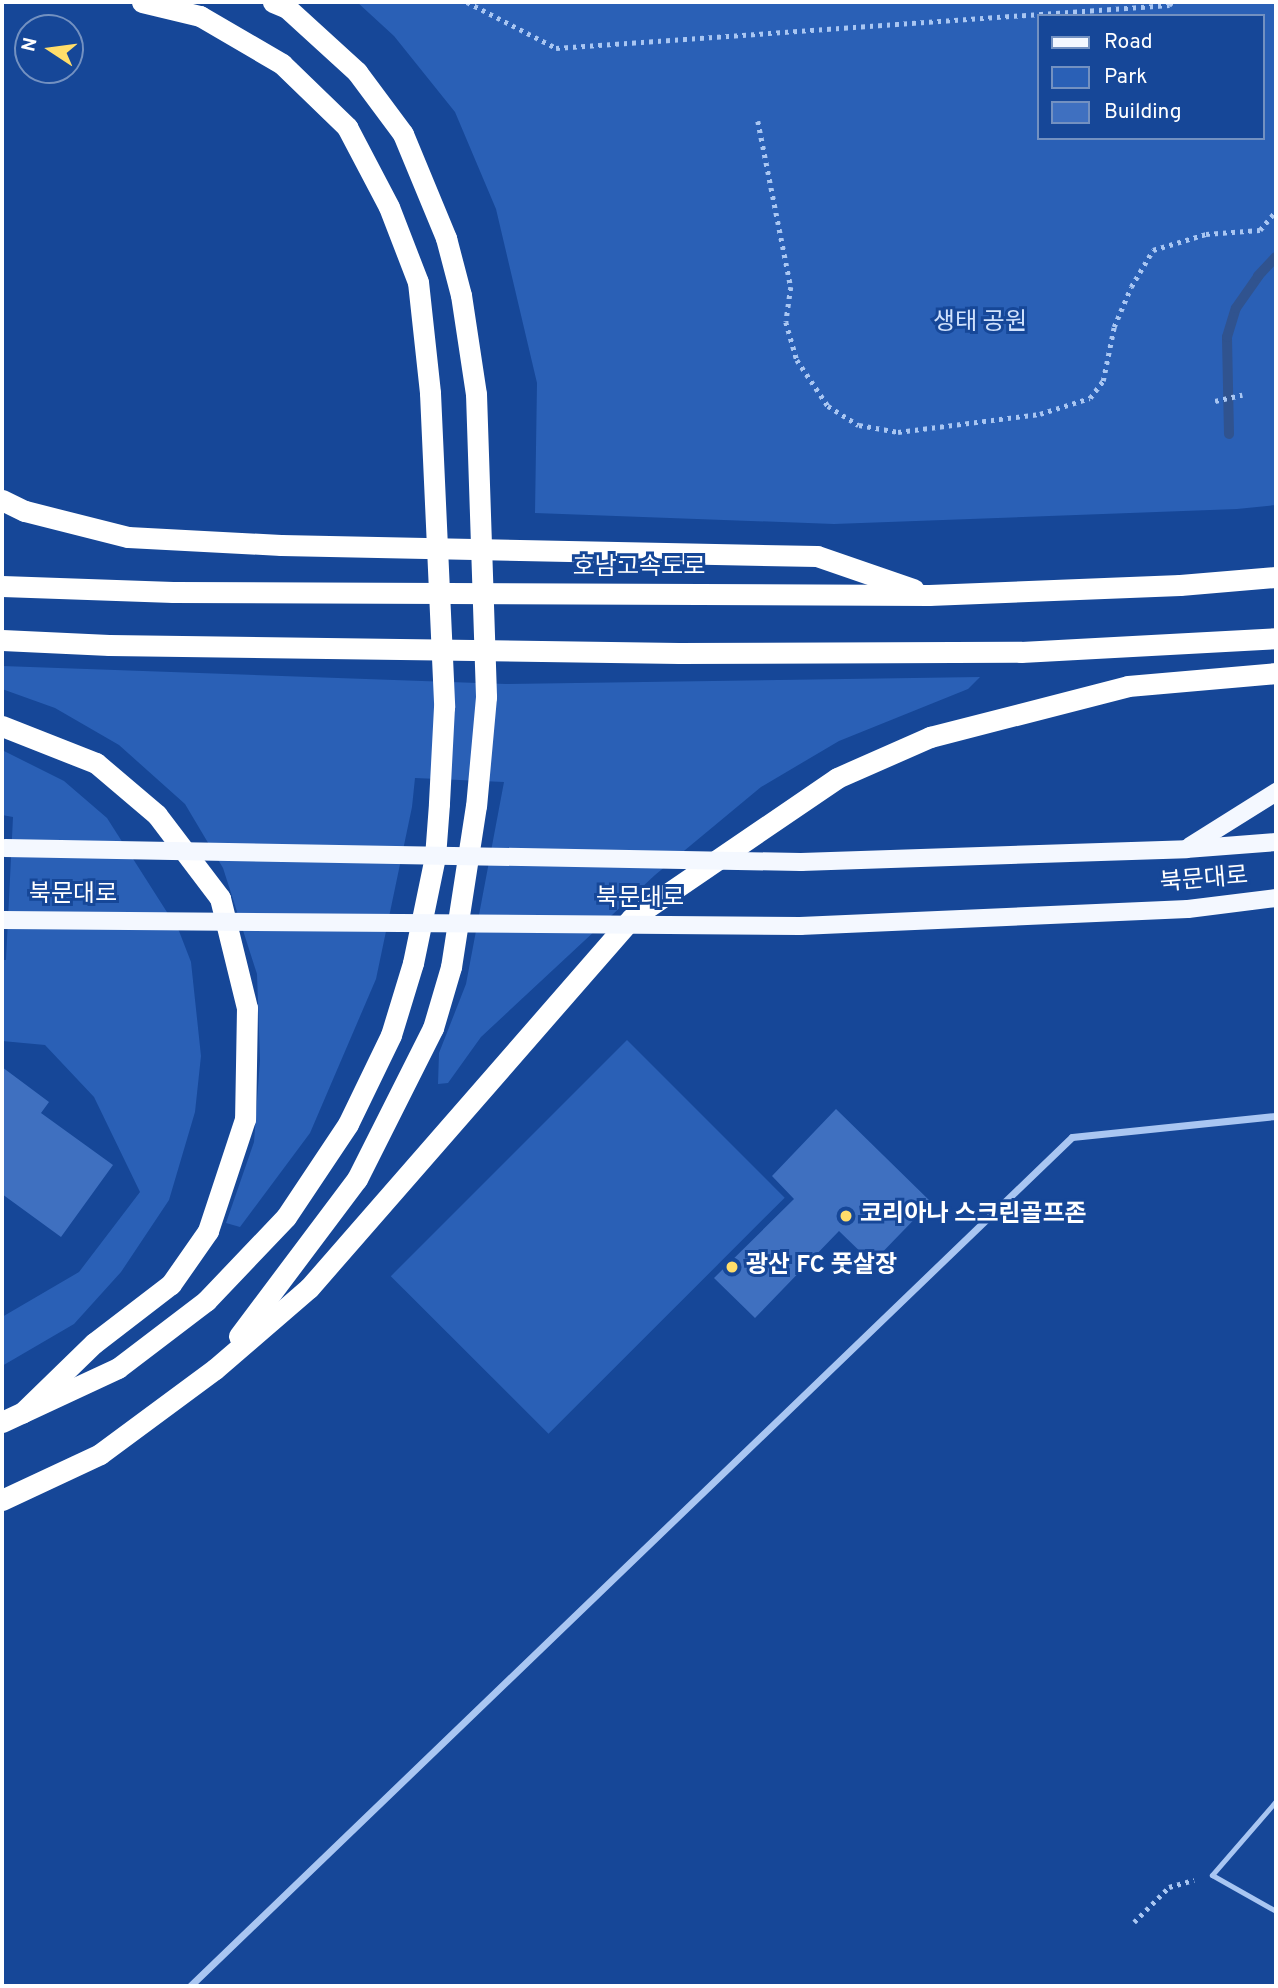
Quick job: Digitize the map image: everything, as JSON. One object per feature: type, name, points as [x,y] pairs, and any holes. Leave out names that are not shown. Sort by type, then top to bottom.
[{"type":"highway","points":[[2,1422],[118,1368],[206,1301],[286,1217],[348,1124],[391,1035],[413,963],[435,857],[444,707],[430,393],[418,282],[389,207],[347,127],[282,64],[200,16],[142,2]]},
{"type":"highway","points":[[215,1369],[357,1179],[433,1028],[451,967],[476,806],[486,697],[476,394],[461,295],[446,238],[403,134],[357,72],[287,8],[273,2]]},
{"type":"highway","points":[[2,500],[24,511],[128,537],[281,545],[817,556],[929,595]]},
{"type":"highway","name":"호남고속도로","points":[[2,586],[173,592],[929,595],[1180,585],[1276,577]]},
{"type":"highway","points":[[2,640],[109,645],[693,653],[1021,652],[1276,638]]},
{"type":"highway","points":[[2,1500],[100,1454],[215,1369],[309,1288],[632,918],[837,778],[930,737],[1128,686],[1276,673]]},
{"type":"highway","points":[[2,726],[96,763],[158,815],[220,898],[247,1008],[245,1119],[208,1231],[171,1284],[94,1343],[22,1413]]},
{"type":"main road","points":[[1186,849],[1276,792]]},
{"type":"main road","name":"북문대로","points":[[3,848],[801,862],[1186,849],[1276,842]]},
{"type":"main road","name":"북문대로","points":[[2,920],[800,926],[1188,909],[1276,901]]},
{"type":"street","points":[[190,1986],[1072,1137],[1276,1116]]},
{"type":"lane","points":[[1276,1801],[1212,1875],[1276,1911]]},
{"type":"path","points":[[467,2],[556,48],[1036,14]]},
{"type":"path","points":[[1042,14],[1156,6],[1172,2]]},
{"type":"path","points":[[758,121],[791,287],[786,322],[797,360],[828,406],[859,425],[898,432],[1040,414],[1090,398],[1103,381],[1114,327],[1131,287],[1153,250],[1206,234],[1259,230],[1276,211]]},
{"type":"path","points":[[1215,401],[1242,395]]},
{"type":"path","points":[[1134,1922],[1169,1887],[1212,1875]]},
{"type":"green space","name":"생태 공원","points":[[357,2],[1276,2],[1276,505],[1237,509],[834,524],[535,513],[537,383],[496,209],[455,112],[394,36]]},
{"type":"green space","points":[[2,666],[506,684],[980,677],[968,689],[839,741],[761,787],[655,875],[481,1037],[448,1083],[438,1084],[439,1053],[466,984],[504,782],[415,778],[412,807],[376,979],[310,1133],[240,1227],[226,1223],[254,1142],[260,1060],[257,974],[223,868],[185,804],[119,745],[55,708],[2,689]]},
{"type":"green space","points":[[2,750],[64,781],[107,818],[179,931],[191,962],[201,1056],[195,1112],[169,1200],[121,1272],[74,1324],[2,1366],[2,1317],[79,1272],[140,1192],[94,1097],[45,1045],[2,1041],[2,960],[6,960],[13,817],[2,815]]},
{"type":"green space","points":[[627,1040],[785,1198],[549,1434],[391,1276]]},
{"type":"building","points":[[2,1067],[49,1102],[41,1113],[113,1165],[61,1237],[2,1194]]},
{"type":"building","name":"코리아나 스크린골프존","points":[[836,1109],[931,1202],[872,1263],[839,1231],[755,1318],[714,1278],[794,1199],[772,1176]]},
{"type":"waterway","points":[[1229,434],[1227,337],[1236,308],[1258,276],[1276,257]]},
{"type":"place","name":"코리아나 스크린골프존","points":[[846,1216]]},
{"type":"place","name":"광산 FC 풋살장","points":[[732,1267]]}]
